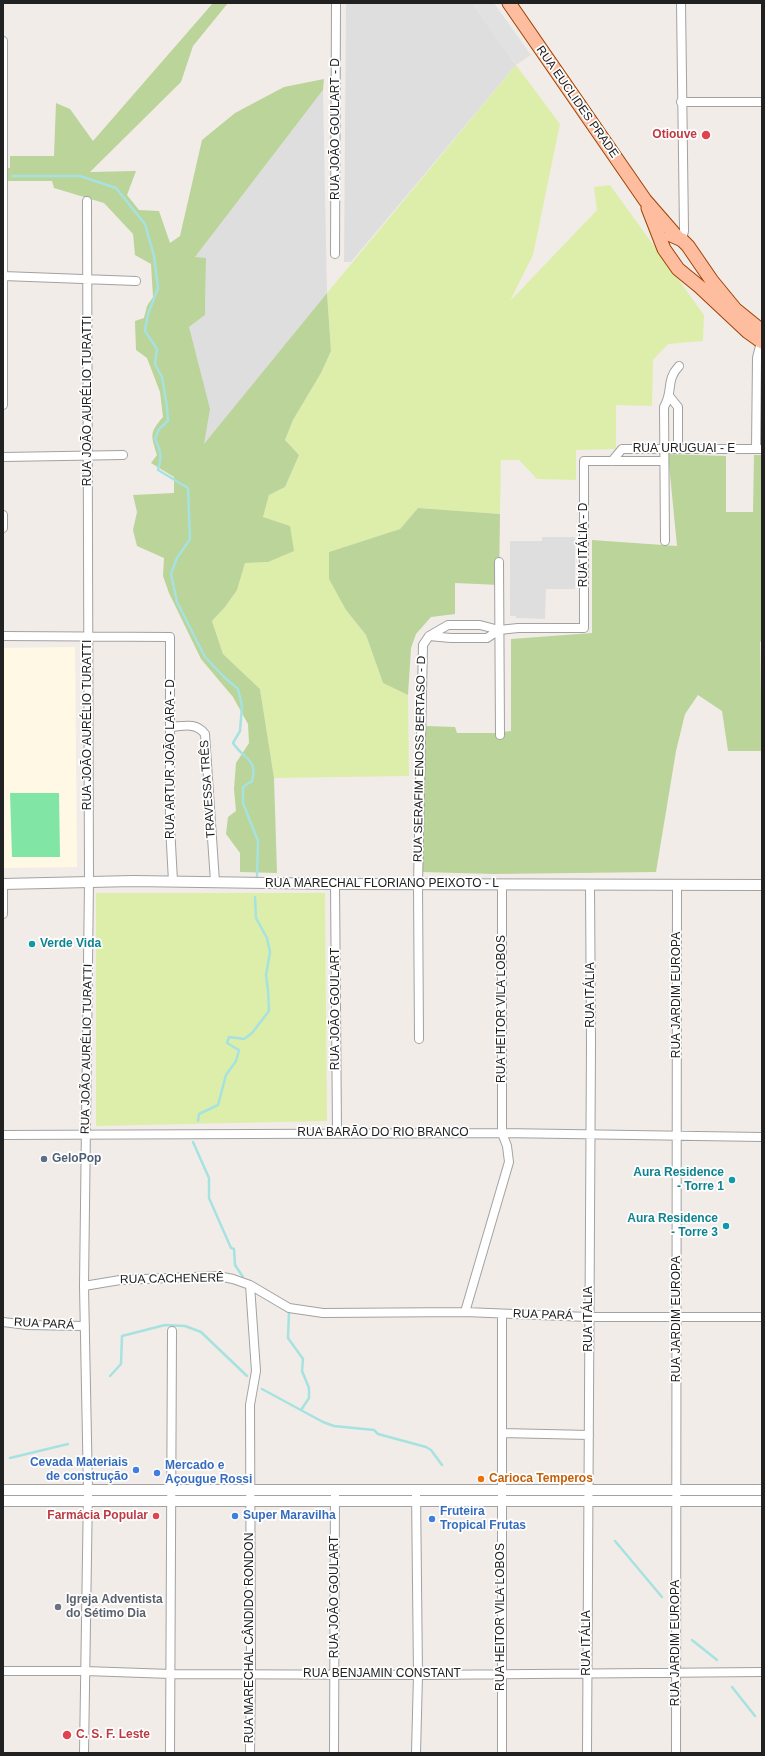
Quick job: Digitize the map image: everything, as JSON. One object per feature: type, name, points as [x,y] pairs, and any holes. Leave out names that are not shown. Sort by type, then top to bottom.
[{"type":"main road","name":"RUA EUCLIDES PRADE","points":[[509,3],[645,200],[699,262],[734,309],[762,338]]},
{"type":"main road","name":"RUA EUCLIDES PRADE","points":[[645,200],[662,245],[678,269],[748,332],[762,338]]},
{"type":"main road","points":[[662,245],[667,236],[670,235],[680,239]]},
{"type":"main road","points":[[683,272],[694,274],[699,268],[699,262]]},
{"type":"street","name":"RUA JOÃO GOULART - D","points":[[335,254],[336,3]]},
{"type":"street","points":[[680,239],[684,231],[681,102],[681,3]]},
{"type":"street","points":[[3,41],[3,405]]},
{"type":"street","points":[[681,102],[762,102]]},
{"type":"street","name":"RUA JOÃO AURÉLIO TURATTI","points":[[84,1753],[88,1501],[84,1286],[89,882],[87,201]]},
{"type":"street","points":[[4,276],[136,281]]},
{"type":"street","points":[[759,449],[758,358],[762,338]]},
{"type":"street","points":[[665,541],[664,407],[670,397],[671,377],[679,366]]},
{"type":"street","points":[[670,397],[678,407],[678,449]]},
{"type":"street","points":[[664,407],[678,407]]},
{"type":"street","name":"RUA URUGUAI - E","points":[[612,461],[622,449],[759,449]]},
{"type":"street","points":[[3,457],[124,455]]},
{"type":"street","name":"RUA URUGUAI - E","points":[[584,461],[664,461]]},
{"type":"street","name":"RUA ITÁLIA - D","points":[[499,630],[518,628],[584,628],[584,461]]},
{"type":"street","points":[[3,515],[3,528]]},
{"type":"street","points":[[499,562],[500,735]]},
{"type":"street","points":[[429,636],[448,625],[480,625],[499,630]]},
{"type":"street","points":[[429,636],[451,638],[488,638],[499,630]]},
{"type":"street","points":[[3,636],[88,636]]},
{"type":"street","name":"RUA ARTUR JOÃO LARA - D","points":[[88,636],[170,637],[170,826],[173,881]]},
{"type":"street","name":"RUA SERAFIM ENOSS BERTASO - D","points":[[420,1039],[418,884],[422,657],[423,645],[429,636]]},
{"type":"street","name":"TRAVESSA TRÊS","points":[[171,727],[195,726],[200,728],[205,734],[215,882]]},
{"type":"street","name":"RUA MARECHAL FLORIANO PEIXOTO - L","points":[[3,884],[173,881],[335,884],[762,884]]},
{"type":"street","points":[[3,884],[3,914]]},
{"type":"street","name":"RUA JOÃO GOULART","points":[[335,884],[336,1133]]},
{"type":"street","name":"RUA HEITOR VILA LOBOS","points":[[465,1312],[509,1162],[507,1146],[502,1133],[502,884]]},
{"type":"street","name":"RUA ITÁLIA","points":[[587,1753],[590,884]]},
{"type":"street","name":"RUA JARDIM EUROPA","points":[[676,1753],[677,885]]},
{"type":"street","name":"RUA BARÃO DO RIO BRANCO","points":[[3,1135],[502,1133],[762,1137]]},
{"type":"street","name":"RUA CACHENERÊ","points":[[84,1286],[120,1280],[218,1276],[250,1284],[289,1308],[323,1313]]},
{"type":"street","name":"RUA MARECHAL CÂNDIDO RONDON","points":[[250,1284],[256,1371],[250,1405],[250,1753]]},
{"type":"street","name":"RUA PARÁ","points":[[323,1313],[465,1312],[588,1317],[762,1317]]},
{"type":"street","name":"RUA HEITOR VILA LOBOS","points":[[502,1314],[502,1753]]},
{"type":"street","name":"RUA PARÁ","points":[[3,1322],[27,1325],[85,1326]]},
{"type":"street","points":[[170,1753],[172,1331]]},
{"type":"street","points":[[502,1433],[589,1435]]},
{"type":"street","points":[[3,1490],[762,1490]]},
{"type":"street","name":"RUA JOÃO GOULART","points":[[334,1753],[335,1490]]},
{"type":"street","points":[[416,1490],[418,1675],[416,1753]]},
{"type":"street","points":[[3,1501],[762,1501]]},
{"type":"street","name":"RUA BENJAMIN CONSTANT","points":[[3,1671],[171,1674],[251,1673],[418,1675],[587,1675],[676,1672],[762,1672]]},
{"type":"shaded area","points":[[346,3],[472,3],[516,65],[351,262],[344,262]]},
{"type":"shaded area","points":[[472,3],[494,3],[531,55],[516,65]]},
{"type":"shaded area","points":[[323,90],[327,293],[204,445],[189,327],[205,315],[206,258],[194,258]]},
{"type":"shaded area","points":[[542,537],[575,537],[575,589],[546,589],[545,619],[516,618],[516,616],[510,616],[510,541],[542,541]]},
{"type":"shaded area","points":[[75,647],[77,867],[3,868],[3,648]]},
{"type":"green space","points":[[213,3],[228,3],[193,46],[181,82],[90,172],[136,171],[127,195],[139,210],[159,211],[170,243],[180,236],[202,140],[235,113],[284,87],[324,79],[323,90],[195,257],[206,258],[205,315],[189,327],[210,409],[204,444],[327,293],[331,351],[321,373],[293,420],[285,440],[299,455],[285,487],[269,495],[263,517],[290,526],[294,551],[268,562],[245,563],[237,590],[225,607],[212,621],[223,654],[260,689],[274,778],[277,873],[240,872],[240,853],[226,834],[228,817],[236,811],[234,789],[236,763],[249,743],[248,724],[233,697],[201,659],[169,593],[163,576],[164,558],[137,546],[133,530],[137,512],[133,495],[174,493],[174,477],[151,463],[157,455],[152,434],[155,427],[163,417],[160,392],[147,358],[136,350],[135,321],[144,318],[147,306],[153,297],[151,264],[135,255],[133,234],[104,203],[54,188],[52,181],[3,181],[3,168],[10,168],[10,156],[54,156],[56,103],[70,109],[93,141]]},
{"type":"green space","points":[[516,65],[560,124],[533,255],[510,301],[597,210],[594,187],[610,185],[704,315],[703,341],[668,344],[653,360],[652,406],[616,405],[616,449],[576,450],[576,480],[537,479],[519,460],[501,460],[500,514],[418,508],[400,529],[329,552],[346,610],[366,635],[383,683],[408,695],[409,776],[274,778],[260,689],[223,654],[212,621],[225,607],[237,590],[245,563],[268,562],[290,526],[263,517],[269,495],[285,487],[299,455],[285,440],[293,420],[321,373],[331,351],[327,293]]},
{"type":"green space","points":[[668,454],[726,456],[726,512],[753,512],[754,455],[762,455],[762,641],[760,642],[762,751],[728,751],[722,711],[698,695],[685,714],[676,751],[656,872],[494,874],[422,872],[426,726],[455,727],[457,733],[494,733],[511,731],[511,639],[592,633],[592,540],[677,546]]},
{"type":"green space","points":[[418,508],[500,514],[499,585],[455,583],[455,614],[431,617],[416,634],[411,648],[408,695],[383,683],[366,635],[346,610],[329,579],[329,552],[400,529]]},
{"type":"green space","points":[[10,793],[59,793],[60,857],[12,857]]},
{"type":"green space","points":[[96,893],[325,893],[327,1121],[96,1126]]},
{"type":"waterway","points":[[12,176],[80,176],[116,188],[145,224],[154,256],[158,288],[148,314],[145,331],[157,349],[155,364],[162,377],[168,421],[159,429],[155,439],[159,447],[160,454],[158,470],[188,488],[190,539],[177,558],[171,574],[177,602],[205,657],[238,689],[242,706],[240,731],[233,743],[237,749],[252,763],[253,768],[252,781],[243,787],[243,803],[258,841],[257,876]]},
{"type":"waterway","points":[[198,1121],[199,1114],[218,1105],[226,1075],[236,1061],[239,1050],[227,1043],[229,1037],[244,1039],[252,1033],[269,1011],[266,975],[270,952],[267,938],[256,918],[255,897]]},
{"type":"waterway","points":[[193,1142],[209,1178],[209,1198],[231,1248],[234,1249],[235,1265],[243,1277]]},
{"type":"waterway","points":[[289,1311],[288,1338],[303,1359],[302,1371],[309,1388],[309,1398],[301,1410]]},
{"type":"waterway","points":[[110,1376],[121,1364],[122,1336],[165,1325],[185,1326],[201,1332],[247,1376]]},
{"type":"waterway","points":[[262,1389],[323,1422],[334,1426],[374,1430],[378,1434],[426,1447],[431,1450],[442,1465]]},
{"type":"waterway","points":[[10,1458],[68,1444]]},
{"type":"waterway","points":[[615,1541],[662,1597]]},
{"type":"waterway","points":[[692,1640],[717,1660]]},
{"type":"waterway","points":[[732,1687],[755,1716]]},
{"type":"place","name":"Otiouve","points":[[706,135]]},
{"type":"place","name":"Verde Vida","points":[[32,944]]},
{"type":"place","name":"GeloPop","points":[[44,1159]]},
{"type":"place","name":"Aura Residence - Torre 1","points":[[732,1180]]},
{"type":"place","name":"Aura Residence - Torre 3","points":[[726,1226]]},
{"type":"place","name":"Cevada Materiais de construção","points":[[136,1470]]},
{"type":"place","name":"Mercado e Açougue Rossi","points":[[157,1473]]},
{"type":"place","name":"Carioca Temperos","points":[[481,1479]]},
{"type":"place","name":"Farmácia Popular","points":[[156,1516]]},
{"type":"place","name":"Super Maravilha","points":[[235,1516]]},
{"type":"place","name":"Fruteira Tropical Frutas","points":[[432,1519]]},
{"type":"place","name":"Igreja Adventista do Sétimo Dia","points":[[58,1607]]},
{"type":"place","name":"C. S. F. Leste","points":[[67,1735]]}]
